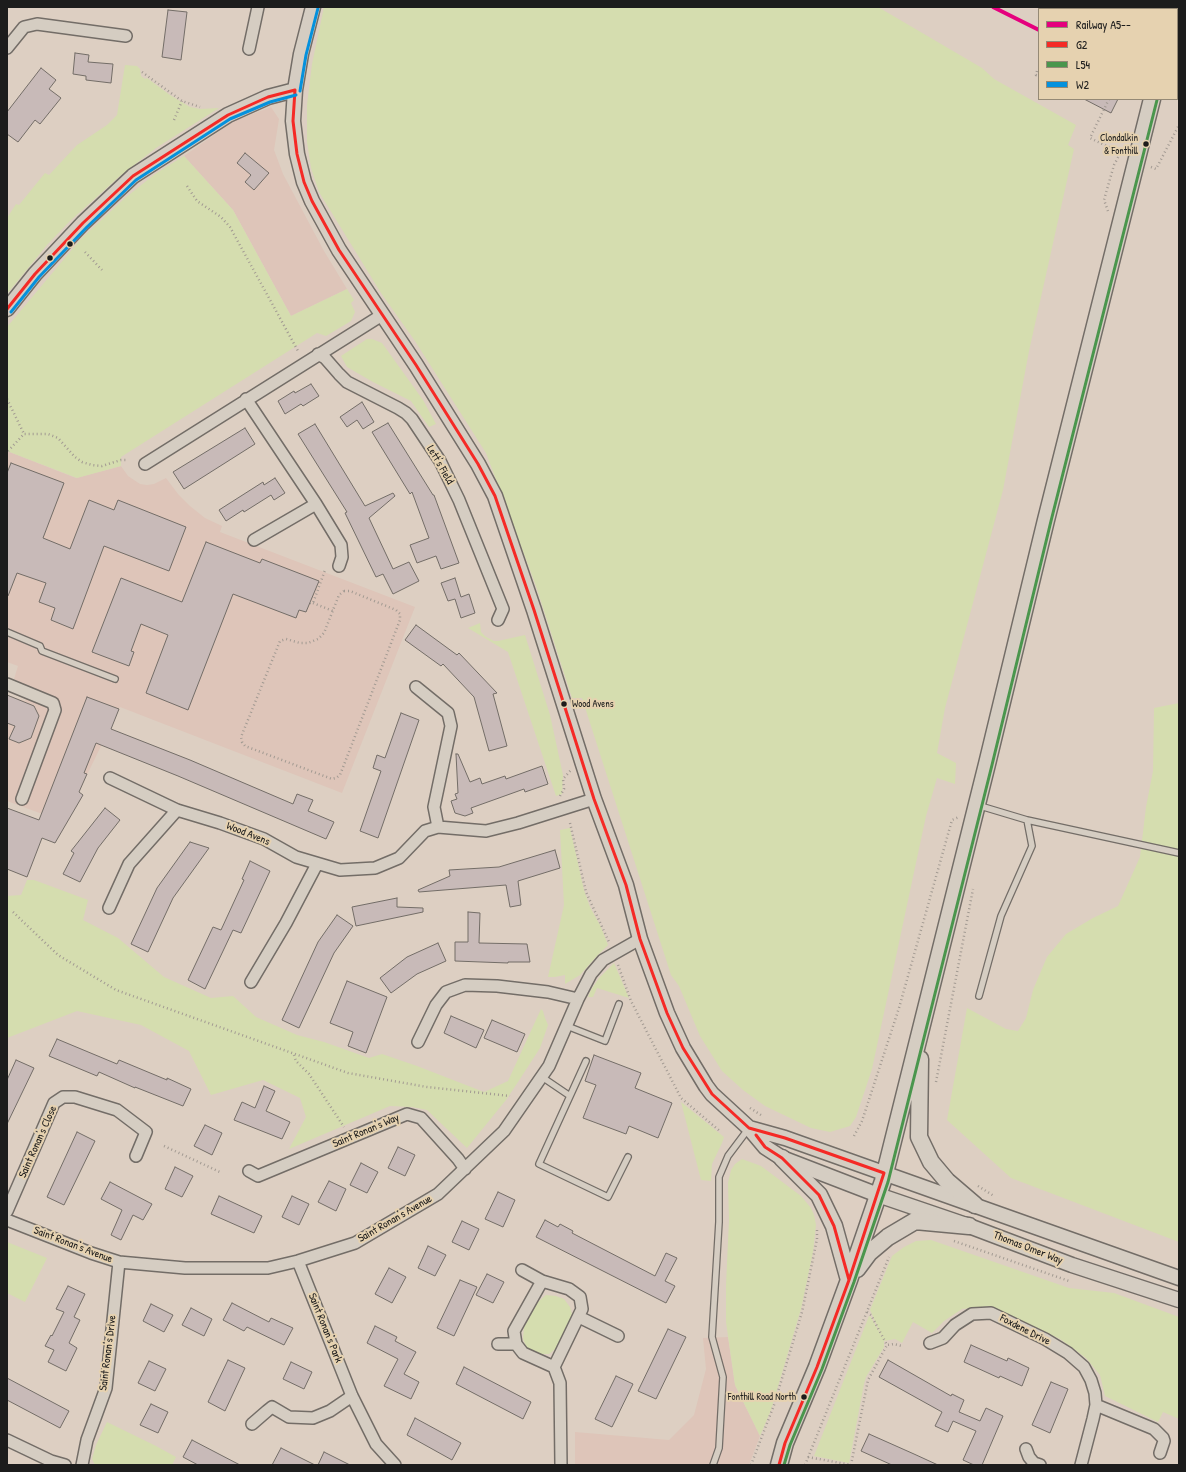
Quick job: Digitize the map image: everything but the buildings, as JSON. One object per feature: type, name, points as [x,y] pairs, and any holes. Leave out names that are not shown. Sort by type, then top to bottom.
[{"type":"main road","points":[[779,1465],[785,1443],[816,1368],[849,1280],[878,1195],[977,805],[1046,520],[1141,162],[1152,100]]},
{"type":"main road","points":[[921,1028],[919,1137],[931,1162],[947,1181],[975,1205]]},
{"type":"main road","points":[[782,1158],[819,1195],[834,1226],[849,1280]]},
{"type":"main road","points":[[849,1280],[869,1253],[888,1237],[915,1221],[969,1226]]},
{"type":"street","points":[[249,49],[258,7]]},
{"type":"street","name":"Thomas Omer Way","points":[[313,7],[301,54],[293,121],[297,154],[304,182],[312,201],[339,250],[416,365],[478,464],[495,496],[534,610],[594,799],[626,885],[640,939],[666,1013],[683,1048],[712,1094],[749,1128],[765,1147],[782,1158],[878,1195],[969,1226],[1072,1265],[1179,1300]]},
{"type":"street","points":[[7,48],[24,27],[37,24],[126,36]]},
{"type":"street","points":[[7,309],[35,274],[83,223],[133,176],[228,115],[268,97],[296,90]]},
{"type":"street","points":[[145,464],[246,399],[382,315]]},
{"type":"street","name":"Lett's Field","points":[[318,354],[325,358],[347,382],[398,408],[412,419],[440,461],[459,500],[503,609],[498,620]]},
{"type":"street","points":[[246,399],[316,504],[341,545],[342,557],[339,566]]},
{"type":"street","points":[[254,540],[316,504]]},
{"type":"street","points":[[7,684],[53,703],[55,710],[22,799]]},
{"type":"street","points":[[416,687],[448,713],[451,726],[434,807],[438,827],[486,831],[518,823],[594,799]]},
{"type":"street","name":"Wood Avens","points":[[110,778],[177,810],[220,823],[264,839],[296,857],[340,870],[375,868],[399,858],[425,831],[438,827]]},
{"type":"street","points":[[108,908],[129,864],[177,810]]},
{"type":"street","points":[[251,982],[286,923],[317,864]]},
{"type":"street","name":"Saint Ronan's Avenue","points":[[7,1220],[91,1253],[119,1262],[185,1268],[268,1268],[298,1261],[355,1243],[438,1194],[504,1131],[549,1066],[578,999],[591,974],[603,960],[640,939]]},
{"type":"street","points":[[418,1042],[436,1005],[446,992],[465,985],[497,986],[548,992],[578,999]]},
{"type":"street","name":"Saint Ronan's Close","points":[[7,1211],[54,1103],[63,1096],[75,1097],[117,1110],[146,1132],[136,1156]]},
{"type":"street","name":"Saint Ronan's Way","points":[[249,1171],[258,1176],[407,1114],[420,1118],[458,1159],[465,1169]]},
{"type":"street","name":"Thomas Omer Way","points":[[749,1128],[785,1138],[1179,1278]]},
{"type":"street","name":"Saint Ronan's Park","points":[[298,1261],[352,1396],[376,1444],[395,1465]]},
{"type":"street","name":"Saint Ronan's Drive","points":[[82,1465],[87,1440],[106,1388],[119,1262]]},
{"type":"street","points":[[522,1270],[542,1281],[569,1289],[580,1297],[582,1309],[554,1367]]},
{"type":"street","points":[[542,1281],[514,1331],[516,1344],[522,1353],[554,1367],[560,1383],[561,1465]]},
{"type":"street","name":"Foxdene Drive","points":[[930,1343],[943,1338],[954,1325],[972,1314],[991,1313],[1045,1339],[1074,1358],[1084,1367],[1091,1380],[1095,1393],[1096,1404],[1082,1465]]},
{"type":"street","points":[[579,1317],[618,1336]]},
{"type":"street","points":[[498,1344],[516,1344]]},
{"type":"street","points":[[252,1424],[266,1410],[272,1407],[290,1416],[313,1418],[330,1411],[352,1396]]},
{"type":"street","points":[[1096,1404],[1154,1429],[1164,1441],[1160,1453]]},
{"type":"street","points":[[7,1440],[51,1461],[65,1465]]},
{"type":"street","points":[[1026,1449],[1029,1457],[1034,1463],[1040,1465]]},
{"type":"lane","points":[[7,632],[40,646],[42,651],[115,679]]},
{"type":"lane","points":[[977,805],[1027,820],[1179,853]]},
{"type":"lane","points":[[979,996],[1001,916],[1032,846],[1027,820]]},
{"type":"lane","points":[[567,1026],[605,1041],[619,1004]]},
{"type":"lane","points":[[586,1061],[538,1164],[608,1197],[628,1157]]},
{"type":"lane","points":[[542,1077],[570,1096]]},
{"type":"lane","points":[[713,1465],[719,1448],[723,1377],[712,1337],[719,1222],[719,1178],[728,1156],[749,1128]]},
{"type":"path","points":[[1037,71],[1036,75],[1038,76]]},
{"type":"path","points":[[142,72],[182,101],[200,107]]},
{"type":"path","points":[[1109,100],[1090,138],[1121,153]]},
{"type":"path","points":[[174,120],[182,101]]},
{"type":"path","points":[[1141,162],[1156,169],[1179,125]]},
{"type":"path","points":[[1104,200],[1114,165],[1118,157]]},
{"type":"path","points":[[187,186],[197,201],[221,217],[230,226],[298,351]]},
{"type":"path","points":[[85,252],[102,270]]},
{"type":"path","points":[[7,399],[24,434]]},
{"type":"path","points":[[8,451],[24,434],[48,434],[58,438],[82,462],[102,466],[121,460],[127,460]]},
{"type":"path","points":[[325,570],[311,603],[333,611]]},
{"type":"path","points":[[344,591],[396,610],[400,614],[400,620],[340,775],[332,779],[245,746],[241,737],[280,641],[286,639],[300,643],[308,643],[318,639],[324,633],[333,611],[339,595],[344,591]]},
{"type":"path","points":[[560,796],[564,788],[564,779]]},
{"type":"path","points":[[854,1136],[862,1121],[899,1008],[952,820]]},
{"type":"path","points":[[570,823],[586,892],[614,953],[631,1001],[681,1098],[721,1132]]},
{"type":"path","points":[[936,1084],[974,884]]},
{"type":"path","points":[[13,912],[58,955],[116,990],[348,1073],[428,1087],[510,1096]]},
{"type":"path","points":[[294,1054],[296,1061],[309,1074],[344,1127]]},
{"type":"path","points":[[746,1105],[762,1116]]},
{"type":"path","points":[[164,1146],[222,1173]]},
{"type":"path","points":[[977,1185],[996,1197]]},
{"type":"path","points":[[751,1465],[774,1405],[802,1312],[817,1239],[817,1224]]},
{"type":"path","points":[[954,1241],[1071,1281]]},
{"type":"path","points":[[805,1465],[889,1256]]},
{"type":"path","points":[[867,1312],[871,1315],[887,1345]]},
{"type":"path","points":[[887,1345],[894,1344],[902,1346]]},
{"type":"path","points":[[808,1458],[851,1465],[868,1380],[887,1345]]},
{"type":"shaded area","points":[[271,107],[279,119],[274,150],[283,174],[324,251],[347,289],[291,316],[233,210],[184,156],[234,121]]},
{"type":"shaded area","points":[[7,451],[76,478],[121,466],[128,476],[140,484],[154,484],[166,478],[178,494],[190,506],[205,518],[222,526],[220,532],[415,607],[342,793],[120,707],[64,822],[7,801],[7,695],[25,701],[30,687],[14,679],[18,666],[7,662]]},
{"type":"shaded area","points":[[728,1337],[735,1385],[760,1436],[749,1465],[575,1465],[575,1432],[669,1440],[694,1415],[706,1369],[703,1338]]},
{"type":"green space","points":[[324,7],[878,7],[982,68],[994,79],[1076,125],[1068,145],[1074,149],[1029,351],[1003,490],[945,708],[937,753],[956,763],[955,784],[937,778],[926,816],[872,1069],[856,1117],[850,1126],[830,1132],[811,1128],[765,1106],[743,1090],[722,1071],[700,1036],[679,986],[671,975],[582,698],[572,698],[536,586],[486,453],[415,341],[381,293],[319,192],[311,168],[307,142],[307,105],[312,64]]},
{"type":"green space","points":[[125,65],[137,66],[140,69],[141,76],[145,79],[147,78],[170,95],[190,107],[200,109],[219,108],[156,148],[120,176],[70,221],[47,245],[7,294],[7,218],[16,204],[19,205],[45,173],[49,175],[77,145],[107,125],[117,115]]},
{"type":"green space","points":[[184,156],[233,210],[291,316],[347,289],[354,300],[351,303],[355,312],[351,321],[326,336],[317,333],[121,457],[121,466],[77,478],[7,451],[7,327],[80,240],[125,198],[155,174]]},
{"type":"green space","points":[[367,339],[372,339],[382,343],[423,400],[436,424],[429,427],[411,401],[347,367],[341,356]]},
{"type":"green space","points":[[480,623],[481,632],[486,637],[494,641],[525,635],[550,715],[563,775],[562,794],[556,796],[508,652],[468,628]]},
{"type":"green space","points":[[1179,703],[1179,1242],[1011,1178],[947,1120],[967,1008],[1006,1029],[1018,1031],[1026,1018],[1033,990],[1047,957],[1066,934],[1093,918],[1118,906],[1140,857],[1146,807],[1153,771],[1154,708]]},
{"type":"green space","points":[[570,828],[584,890],[590,907],[601,927],[608,945],[580,975],[565,984],[565,975],[548,977],[564,905],[560,830]]},
{"type":"green space","points":[[27,880],[34,880],[88,900],[83,920],[118,938],[164,977],[211,998],[233,996],[256,1017],[297,1035],[324,1042],[369,1058],[382,1054],[484,1092],[508,1081],[541,1009],[548,1025],[540,1048],[520,1079],[506,1100],[467,1148],[427,1110],[412,1107],[390,1106],[289,1149],[306,1117],[300,1098],[263,1080],[211,1095],[189,1051],[141,1025],[77,1011],[7,1038],[7,896],[21,895]]},
{"type":"green space","points":[[614,963],[629,998],[597,988],[593,997],[588,997],[599,978]]},
{"type":"green space","points":[[681,1102],[724,1137],[712,1164],[711,1181],[701,1180]]},
{"type":"green space","points":[[742,1159],[761,1166],[801,1196],[811,1208],[816,1225],[813,1252],[801,1309],[771,1410],[760,1436],[735,1385],[726,1322],[729,1220],[728,1183],[731,1170],[735,1164]]},
{"type":"green space","points":[[931,1240],[1069,1288],[1114,1293],[1179,1317],[1179,1419],[1163,1412],[1158,1422],[1105,1396],[1100,1375],[1086,1358],[1060,1339],[991,1306],[962,1309],[944,1321],[932,1333],[913,1322],[902,1343],[895,1339],[884,1341],[884,1347],[866,1377],[849,1463],[814,1456],[869,1316],[882,1337],[870,1310],[892,1256],[904,1247],[916,1241]]},
{"type":"green space","points":[[7,1242],[47,1258],[25,1302],[7,1293]]},
{"type":"green space","points":[[546,1295],[564,1299],[570,1307],[572,1314],[570,1323],[558,1347],[549,1354],[538,1354],[527,1348],[523,1339],[524,1327],[538,1302]]},
{"type":"green space","points":[[107,1422],[176,1457],[172,1465],[95,1465],[92,1459],[96,1445]]},
{"type":"rail line","name":"A5--","points":[[993,7],[1038,30]]},
{"type":"transit line","name":"W2","points":[[300,91],[306,55],[318,8]]},
{"type":"transit line","name":"G2","points":[[295,90],[293,121],[297,154],[304,182],[312,201],[339,250],[416,365],[478,464],[495,496],[534,610],[594,799],[626,885],[640,939],[667,1013],[683,1048],[712,1094],[749,1128],[785,1138],[884,1173],[849,1280],[817,1367],[785,1443],[779,1465]]},
{"type":"transit line","name":"G2","points":[[7,309],[35,274],[83,223],[133,176],[228,115],[268,97],[295,90]]},
{"type":"transit line","name":"W2","points":[[11,312],[39,277],[87,227],[136,180],[230,119],[270,102],[296,95]]},
{"type":"transit line","name":"L54","points":[[784,1465],[790,1445],[822,1369],[854,1282],[888,1182],[1051,521],[1157,100]]},
{"type":"transit line","name":"G2","points":[[756,1135],[765,1147],[782,1158],[819,1195],[834,1226],[849,1280]]},
{"type":"place","name":"Clondalkin & Fonthill","points":[[1146,144]]},
{"type":"place","name":"Wood Avens","points":[[564,704]]},
{"type":"place","name":"Fonthill Road North","points":[[804,1397]]}]
